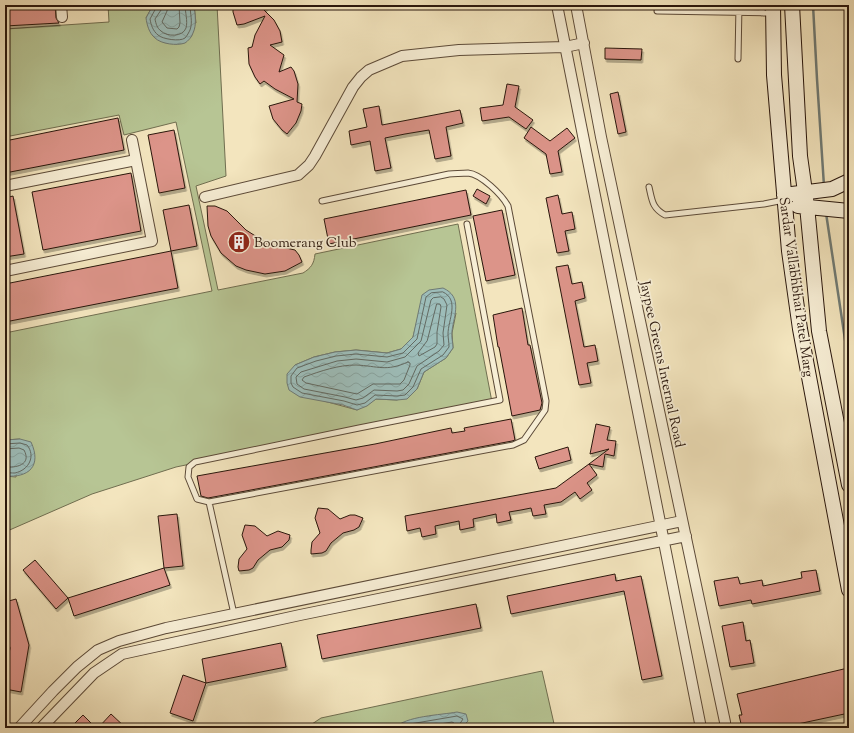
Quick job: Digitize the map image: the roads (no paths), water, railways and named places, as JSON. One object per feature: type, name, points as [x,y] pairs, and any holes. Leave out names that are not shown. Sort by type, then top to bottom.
[{"type":"street","points":[[61,5],[62,17]]},
{"type":"street","points":[[557,5],[701,728]]},
{"type":"street","name":"Jaypee Greens Internal Road","points":[[576,5],[601,137],[686,536],[725,728]]},
{"type":"street","name":"Sardar Vallabhbhai Patel Marg","points":[[792,5],[800,156],[807,206],[819,331],[849,485]]},
{"type":"street","name":"Sardar Vallabhbhai Patel Marg","points":[[767,9],[789,251],[800,328],[849,590]]},
{"type":"street","points":[[205,197],[298,175],[309,166],[352,87],[360,77],[369,70],[383,63],[402,56],[459,50],[566,47],[584,43]]},
{"type":"street","points":[[5,271],[152,241],[132,140]]},
{"type":"street","points":[[5,186],[136,160]]},
{"type":"street","points":[[785,200],[804,192],[832,189],[849,181]]},
{"type":"street","points":[[785,200],[807,206],[849,211]]},
{"type":"street","points":[[19,728],[77,667],[98,650],[119,641],[208,619],[682,521]]},
{"type":"street","points":[[41,728],[94,673],[122,654],[211,634],[686,536]]},
{"type":"street","points":[[208,619],[211,634]]},
{"type":"lane","points":[[738,59],[739,5]]},
{"type":"lane","points":[[657,11],[739,13],[767,9]]},
{"type":"lane","points":[[322,201],[449,174],[469,173],[498,192],[508,206],[546,401],[545,410],[524,440],[513,445],[209,502],[197,499],[188,477],[189,467],[195,462],[500,400],[467,224]]},
{"type":"lane","points":[[649,187],[655,209],[665,215],[764,204],[785,200]]},
{"type":"lane","points":[[209,502],[234,614]]},
{"type":"water","points":[[153,5],[194,5],[195,27],[189,40],[182,44],[169,44],[161,42],[153,36],[146,18]]},
{"type":"water","points":[[443,288],[453,296],[456,307],[452,333],[453,348],[446,358],[424,372],[417,389],[407,399],[376,399],[367,406],[357,410],[343,405],[300,397],[289,390],[287,374],[295,365],[314,357],[335,352],[356,350],[387,353],[401,349],[413,337],[422,295],[429,290]]},
{"type":"water","points":[[20,439],[31,442],[34,450],[34,464],[31,469],[21,475],[5,476],[5,440]]},
{"type":"water","points":[[457,712],[466,714],[468,721],[461,728],[395,728],[400,724],[415,718]]},
{"type":"waterway","points":[[813,5],[824,186]]},
{"type":"waterway","points":[[826,213],[849,366]]},
{"type":"place","name":"Boomerang Club","points":[[239,242]]}]
